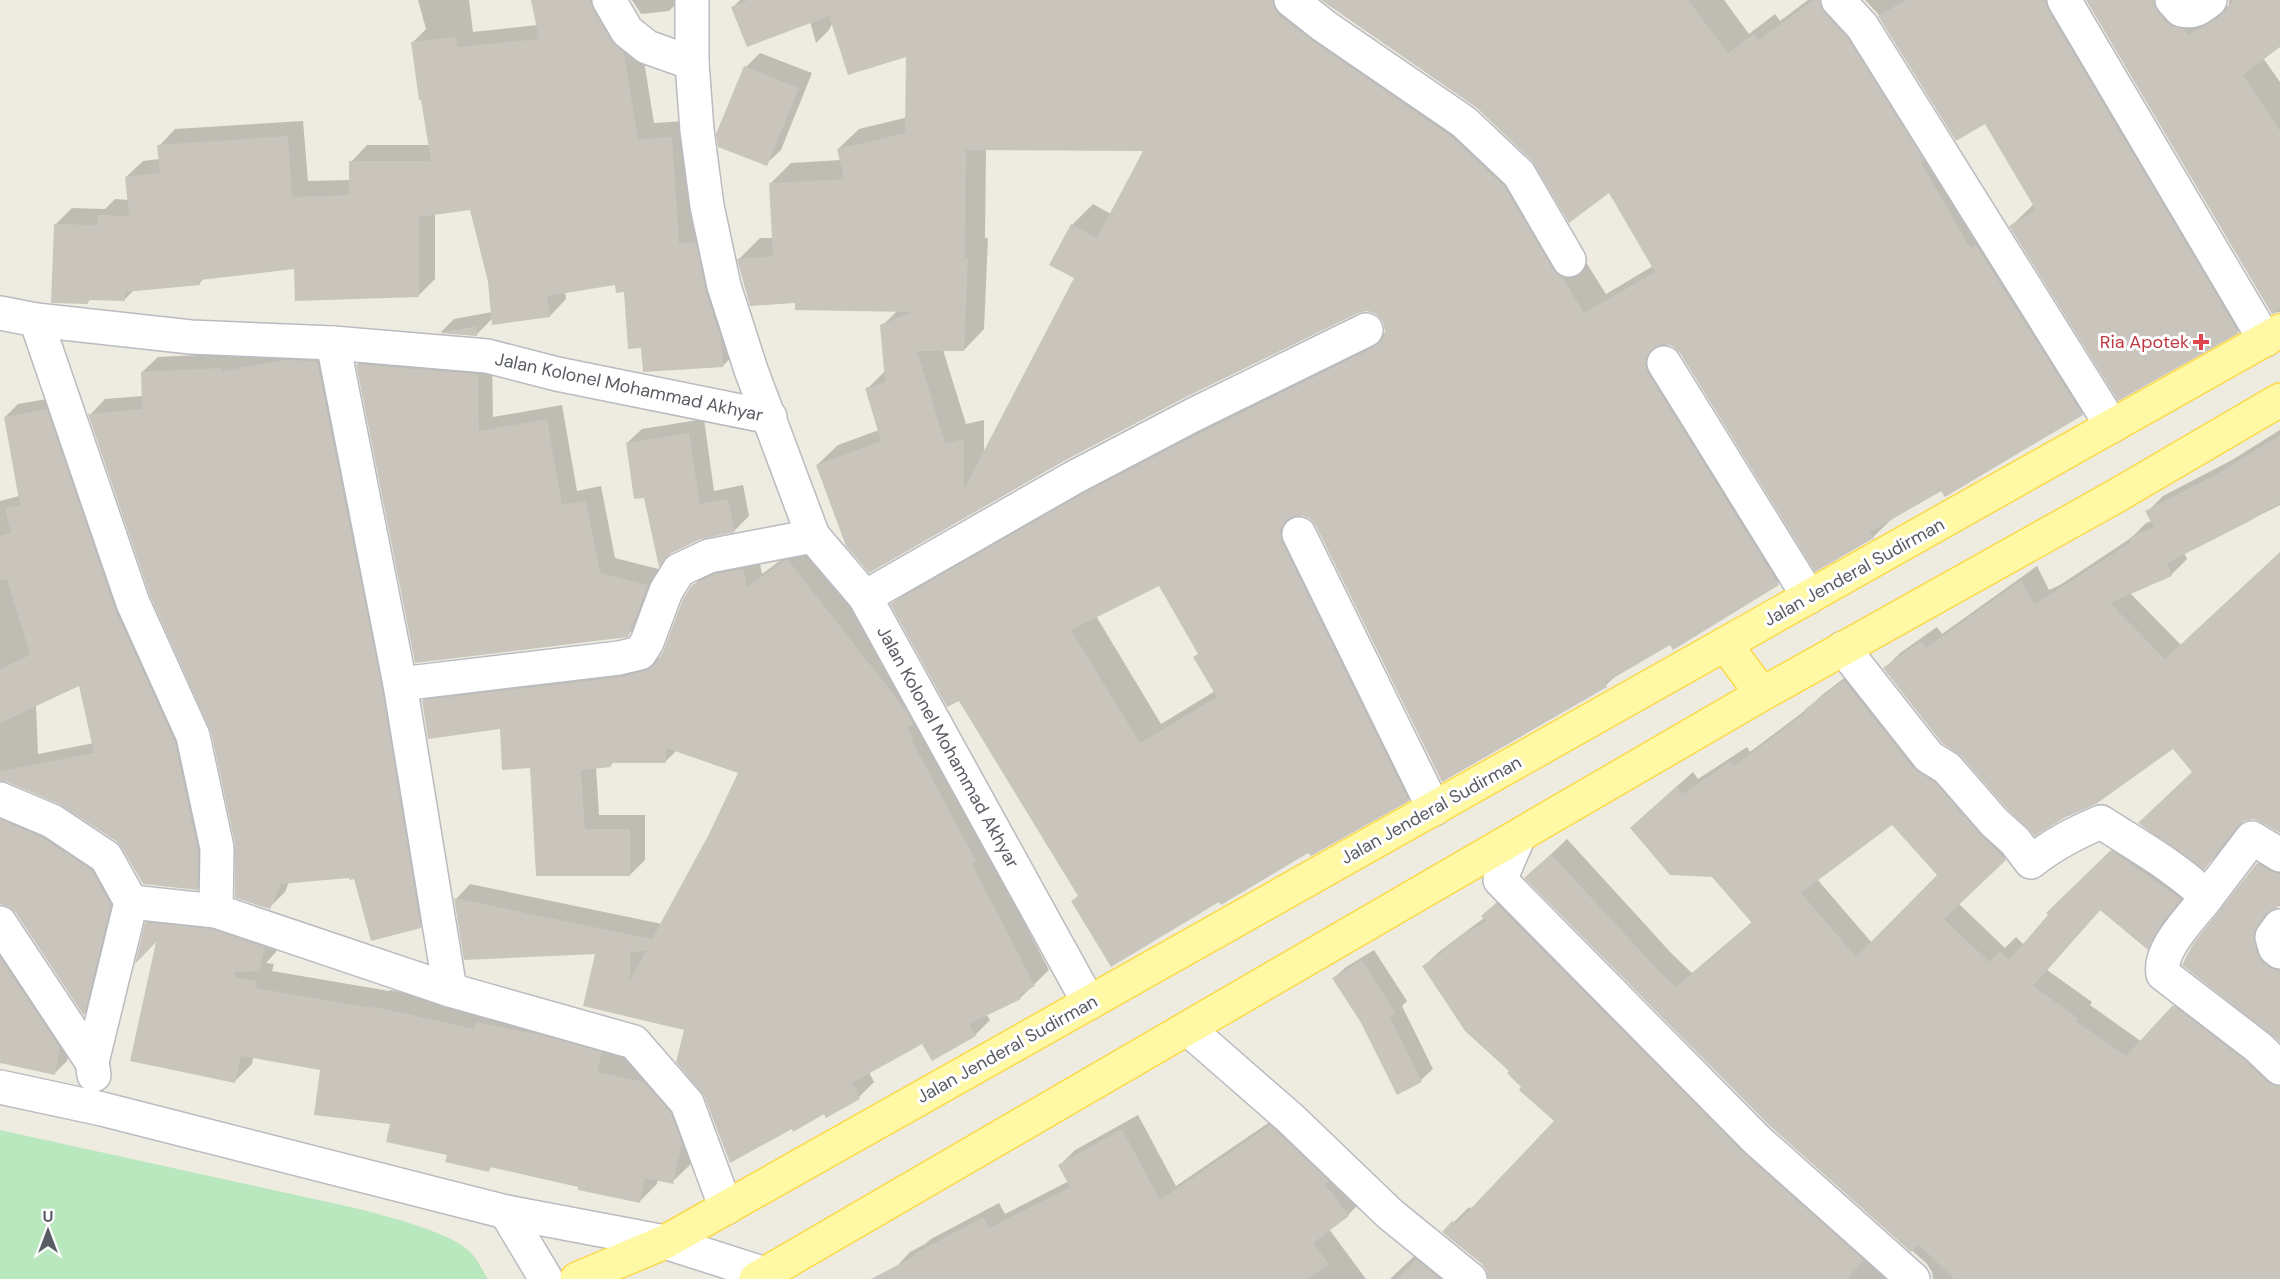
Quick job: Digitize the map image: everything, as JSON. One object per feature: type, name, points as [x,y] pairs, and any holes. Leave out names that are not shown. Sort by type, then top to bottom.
[{"type":"main road","name":"Jalan Jenderal Sudirman","points":[[577,1279],[665,1242],[2272,336]]},
{"type":"main road","points":[[764,1277],[1762,694],[2116,496],[2280,400]]},
{"type":"main road","points":[[1725,644],[1762,694]]},
{"type":"street","points":[[609,0],[627,32],[647,47],[692,63]]},
{"type":"street","points":[[1291,0],[1324,26],[1464,122],[1519,174],[1569,260]]},
{"type":"street","points":[[1838,0],[1862,26],[2112,426]]},
{"type":"street","points":[[2064,0],[2272,336]]},
{"type":"street","points":[[2172,0],[2181,10],[2188,12],[2199,10],[2210,0]]},
{"type":"street","points":[[699,4],[692,63],[697,130],[707,206],[724,286],[751,370],[770,417]]},
{"type":"street","name":"Jalan Kolonel Mohammad Akhyar","points":[[0,313],[36,320],[191,338],[333,343],[487,356],[557,374],[770,417],[813,536],[866,597],[1089,1003]]},
{"type":"street","points":[[36,320],[133,603],[193,735],[218,848],[216,911]]},
{"type":"street","points":[[866,597],[1073,478],[1193,415],[1366,330]]},
{"type":"street","points":[[333,343],[400,684],[450,990]]},
{"type":"street","points":[[1664,363],[1809,597]]},
{"type":"street","points":[[1299,534],[1434,808]]},
{"type":"street","points":[[400,684],[619,658],[640,653],[647,642],[666,591],[679,570],[709,556],[813,536]]},
{"type":"street","points":[[1843,648],[1929,757],[1947,768],[1994,822],[2015,841],[2031,862],[2049,847],[2076,832],[2101,822],[2162,859],[2188,878],[2207,897]]},
{"type":"street","points":[[0,799],[52,820],[106,857],[131,902],[92,1062]]},
{"type":"street","points":[[1519,836],[1500,880],[1756,1140],[1913,1279]]},
{"type":"street","points":[[2280,855],[2252,838],[2167,949],[2161,965],[2163,974],[2258,1047],[2280,1068]]},
{"type":"street","points":[[131,902],[216,911],[450,990],[634,1042],[687,1103],[726,1208]]},
{"type":"street","points":[[0,923],[92,1062],[102,1109]]},
{"type":"street","points":[[2280,926],[2272,937],[2274,948],[2280,952]]},
{"type":"street","points":[[1188,1029],[1290,1118],[1390,1214],[1470,1279]]},
{"type":"street","points":[[0,1087],[102,1109],[506,1212],[665,1242],[764,1277]]},
{"type":"street","points":[[506,1212],[546,1279]]},
{"type":"green space","points":[[0,1130],[355,1208],[400,1220],[435,1232],[464,1247],[475,1258],[488,1279],[0,1279]]},
{"type":"building","points":[[531,0],[590,0],[611,40],[624,53],[638,139],[672,137],[679,243],[696,242],[706,292],[721,338],[723,367],[643,372],[641,348],[628,349],[624,292],[616,293],[615,285],[547,296],[550,317],[492,325],[488,282],[470,210],[419,217],[419,297],[295,301],[294,269],[200,280],[200,285],[125,292],[125,301],[88,300],[88,304],[51,303],[54,224],[97,225],[98,215],[129,216],[125,177],[160,173],[157,145],[288,136],[292,197],[349,195],[349,161],[431,161],[411,42],[456,37],[457,47],[539,39]]},
{"type":"building","points":[[748,0],[1273,0],[1279,15],[1452,137],[1504,186],[1553,269],[1562,277],[1584,313],[1655,272],[1609,193],[1569,223],[1532,161],[1477,108],[1321,0],[1688,0],[1728,53],[1754,34],[1759,40],[1813,0],[1820,0],[1824,12],[1847,37],[1924,160],[1921,162],[1970,248],[1976,245],[2083,415],[1945,497],[1941,491],[1870,532],[1874,538],[1815,572],[1680,353],[1672,346],[1663,344],[1655,347],[1647,355],[1645,364],[1648,373],[1779,585],[1673,650],[1670,645],[1605,683],[1607,687],[1442,782],[1316,526],[1310,519],[1301,515],[1290,518],[1284,523],[1280,532],[1282,542],[1409,801],[1311,856],[1308,853],[1221,905],[1219,902],[1111,967],[1071,901],[1078,896],[959,701],[947,707],[890,604],[1082,494],[1374,347],[1382,340],[1385,332],[1383,322],[1376,314],[1367,311],[1358,313],[1184,398],[1064,461],[869,573],[846,546],[816,465],[881,441],[865,388],[885,382],[880,325],[912,312],[795,310],[795,303],[750,306],[737,259],[773,256],[769,183],[844,179],[837,149],[905,133],[906,57],[848,75],[829,16],[747,47],[731,7]],"holes":[[[966,150],[1143,151],[1097,238],[1071,224],[1049,265],[1074,278],[964,489],[964,439],[945,443],[917,351],[964,351],[968,258],[965,258]],[[1159,586],[1198,654],[1193,657],[1217,697],[1140,743],[1071,630]]]},
{"type":"building","points":[[1906,0],[2045,0],[2048,10],[2239,333],[2118,401],[2009,226],[2036,210],[1985,124],[1956,141],[1878,16]]},
{"type":"building","points":[[2086,0],[2154,0],[2158,12],[2167,23],[2184,29],[2188,35],[2218,18],[2234,0],[2280,0],[2280,47],[2243,75],[2280,131],[2280,310],[2272,314]]},
{"type":"building","points":[[744,66],[799,88],[767,166],[718,147],[716,134]]},
{"type":"building","points":[[477,326],[477,336],[438,333]]},
{"type":"building","points":[[284,360],[317,361],[382,687],[421,928],[371,941],[354,879],[281,884],[270,909],[235,898],[235,844],[211,732],[150,596],[88,414],[142,409],[141,372],[221,368],[222,371]]},
{"type":"building","points":[[356,364],[478,374],[479,431],[547,419],[562,505],[586,501],[600,573],[648,585],[628,637],[415,663]]},
{"type":"building","points":[[47,409],[115,609],[175,742],[198,850],[198,890],[143,884],[116,841],[59,804],[0,781],[0,771],[94,753],[79,686],[0,723],[0,669],[30,655],[7,579],[0,581],[0,536],[11,533],[5,508],[20,505],[4,417]]},
{"type":"building","points":[[689,433],[700,504],[728,499],[735,532],[701,539],[671,553],[659,567],[644,498],[634,499],[626,443]]},
{"type":"building","points":[[2280,435],[2280,503],[2167,563],[2172,576],[2110,603],[2165,659],[2280,552],[2280,833],[2253,819],[2244,821],[2204,870],[2138,823],[2192,772],[2173,749],[2096,804],[2064,818],[2035,836],[2007,809],[1961,756],[1942,743],[1883,668],[1921,641],[1926,648],[2021,580],[2034,604],[2043,599],[2131,542],[2129,538],[2154,527],[2145,511],[2215,475]]},
{"type":"building","points":[[788,560],[905,709],[913,724],[907,727],[913,738],[911,739],[976,861],[972,864],[1035,986],[1019,995],[1021,999],[969,1024],[976,1036],[932,1061],[922,1044],[852,1083],[860,1099],[826,1118],[824,1114],[793,1132],[792,1129],[730,1163],[704,1096],[676,1062],[684,1030],[583,1006],[595,954],[464,960],[454,898],[652,939],[709,834],[738,773],[666,748],[666,763],[611,763],[611,767],[581,770],[585,829],[630,829],[630,876],[536,876],[530,768],[502,770],[500,729],[428,739],[422,700],[621,677],[644,671],[655,664],[663,652],[683,599],[692,585],[715,574],[743,569],[747,587]],"holes":[[[646,951],[630,980],[630,952]]]},
{"type":"building","points":[[1844,680],[1914,769],[1935,782],[2006,860],[1944,919],[1989,962],[2000,951],[2009,960],[2048,915],[2046,913],[2111,850],[2181,899],[2162,923],[2148,950],[2100,910],[2033,986],[2078,1018],[2076,1021],[2126,1056],[2173,1005],[2246,1061],[2267,1082],[2280,1086],[2280,1279],[1954,1279],[1918,1244],[1911,1252],[1770,1126],[1524,878],[1551,854],[1676,987],[1752,923],[1712,877],[1670,875],[1630,828],[1677,786],[1682,794],[1731,761],[1734,766],[1806,712],[1804,710]],"holes":[[[1892,825],[1937,875],[1856,957],[1801,893]]]},
{"type":"building","points":[[0,819],[43,838],[92,870],[111,905],[84,1016],[16,913],[0,904]]},
{"type":"building","points":[[2257,863],[2280,874],[2280,903],[2277,908],[2265,915],[2254,934],[2257,953],[2263,962],[2269,967],[2280,970],[2280,1042],[2182,965],[2193,944]]},
{"type":"building","points":[[1496,903],[1744,1153],[1864,1260],[1847,1279],[1488,1279],[1482,1264],[1442,1232],[1452,1221],[1456,1224],[1554,1121],[1519,1090],[1521,1087],[1507,1073],[1509,1071],[1465,1031],[1422,966],[1442,953],[1441,951],[1461,936],[1486,921],[1481,916]]},
{"type":"building","points":[[145,922],[212,929],[265,947],[259,971],[235,972],[235,977],[257,981],[256,988],[372,1008],[372,1006],[474,1029],[476,1022],[541,1035],[602,1052],[597,1072],[644,1082],[671,1113],[682,1143],[673,1184],[645,1178],[640,1203],[578,1190],[578,1187],[490,1167],[489,1172],[445,1162],[447,1155],[386,1142],[390,1124],[314,1115],[320,1070],[241,1056],[235,1083],[130,1061],[156,942],[135,964]]},
{"type":"building","points":[[0,957],[60,1048],[55,1075],[0,1063]]},
{"type":"building","points":[[1362,960],[1396,1014],[1390,1017],[1422,1082],[1397,1095],[1360,1021],[1332,978]]},
{"type":"building","points":[[1270,1125],[1329,1181],[1325,1184],[1349,1216],[1313,1243],[1329,1264],[1308,1279],[871,1279],[983,1217],[989,1228],[1070,1187],[1058,1165],[1122,1129],[1160,1200]]},
{"type":"building","points":[[1416,1259],[1440,1279],[1397,1279]]},
{"type":"place","name":"Ria Apotek","points":[[2201,342]]}]
